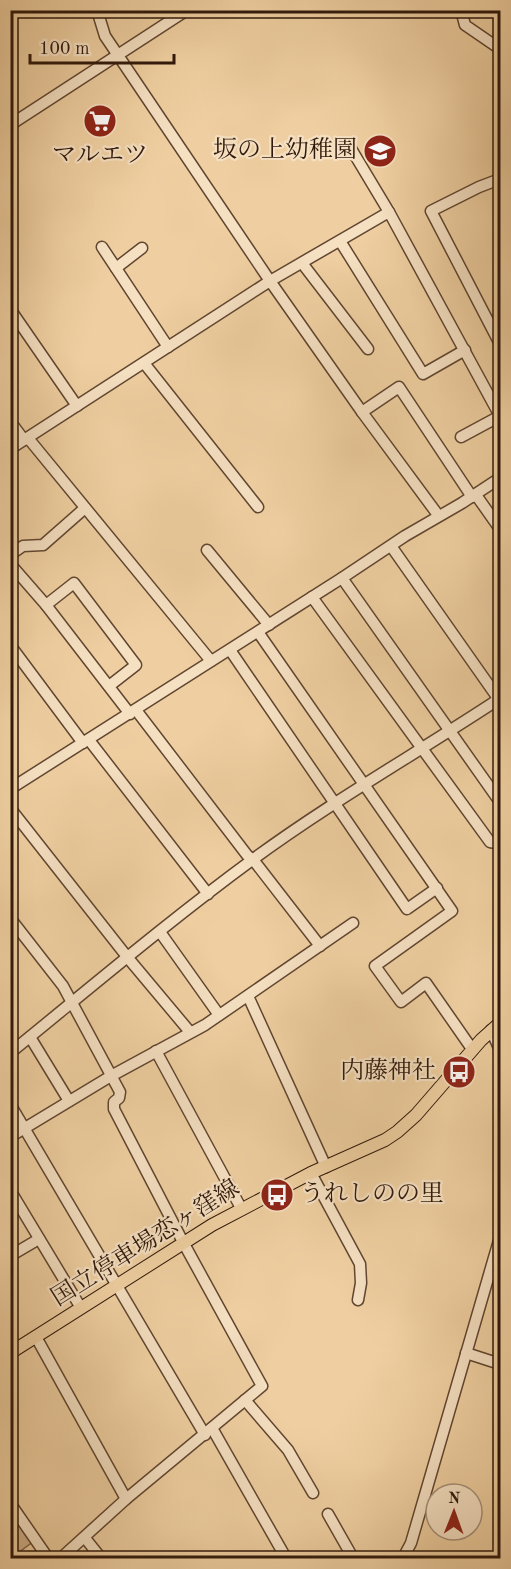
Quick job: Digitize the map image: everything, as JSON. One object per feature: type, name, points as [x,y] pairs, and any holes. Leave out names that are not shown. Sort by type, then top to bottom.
[{"type":"main road","name":"国立停車場恋ヶ窪線","points":[[10,1353],[183,1242],[241,1208],[310,1173],[385,1140],[397,1132],[416,1115],[472,1049],[496,1026]]},
{"type":"street","points":[[97,10],[105,36],[270,281],[438,515]]},
{"type":"street","points":[[10,125],[187,10]]},
{"type":"street","points":[[461,10],[465,25],[501,49]]},
{"type":"street","points":[[350,147],[389,212],[501,416],[461,437]]},
{"type":"street","points":[[501,179],[479,186],[432,211],[501,344]]},
{"type":"street","points":[[10,449],[270,281],[389,212]]},
{"type":"street","points":[[340,241],[423,374],[465,350]]},
{"type":"street","points":[[102,247],[168,347]]},
{"type":"street","points":[[116,268],[142,248]]},
{"type":"street","points":[[302,263],[368,349]]},
{"type":"street","points":[[10,309],[77,406]]},
{"type":"street","points":[[144,363],[258,507]]},
{"type":"street","points":[[362,412],[399,387],[474,496],[501,529]]},
{"type":"street","points":[[10,421],[211,661]]},
{"type":"street","points":[[10,789],[438,515],[474,496],[501,478]]},
{"type":"street","points":[[85,508],[43,545],[23,546],[10,557],[12,566],[46,605],[109,686],[133,712],[320,946]]},
{"type":"street","points":[[10,1053],[252,860],[335,803],[500,700],[391,546]]},
{"type":"street","points":[[207,550],[269,625]]},
{"type":"street","points":[[342,578],[501,802]]},
{"type":"street","points":[[46,605],[74,584],[136,665],[109,686]]},
{"type":"street","points":[[312,597],[490,842],[496,843],[501,840]]},
{"type":"street","points":[[258,632],[452,911],[375,966],[401,1002],[426,983],[472,1049]]},
{"type":"street","points":[[10,645],[208,894]]},
{"type":"street","points":[[230,650],[407,909],[437,888]]},
{"type":"street","points":[[10,807],[128,958],[190,1032]]},
{"type":"street","points":[[10,918],[52,970],[72,1002],[120,1094],[114,1102],[114,1109],[183,1242],[262,1386],[126,1499],[61,1558]]},
{"type":"street","points":[[10,1137],[219,1015],[352,923]]},
{"type":"street","points":[[160,932],[219,1015]]},
{"type":"street","points":[[248,996],[326,1167]]},
{"type":"street","points":[[496,1026],[501,1050]]},
{"type":"street","points":[[30,1037],[69,1101]]},
{"type":"street","points":[[156,1051],[241,1208]]},
{"type":"street","points":[[10,1104],[117,1285],[286,1558]]},
{"type":"street","points":[[310,1173],[360,1264],[361,1283],[358,1300]]},
{"type":"street","points":[[10,1190],[81,1308]]},
{"type":"street","points":[[403,1558],[411,1543],[501,1237]]},
{"type":"street","points":[[10,1256],[39,1239]]},
{"type":"street","points":[[36,1337],[126,1499]]},
{"type":"street","points":[[466,1353],[501,1364]]},
{"type":"street","points":[[245,1400],[288,1450],[313,1493]]},
{"type":"street","points":[[10,1503],[48,1558]]},
{"type":"street","points":[[328,1514],[353,1558]]},
{"type":"street","points":[[85,1538],[100,1558]]},
{"type":"shaded area","points":[[10,1508],[34,1541],[11,1558],[10,1558]]},
{"type":"place","name":"マルエツ","points":[[100,121]]},
{"type":"place","name":"坂の上幼稚園","points":[[380,151]]},
{"type":"place","name":"内藤神社","points":[[459,1072]]},
{"type":"place","name":"うれしのの里","points":[[277,1195]]}]
